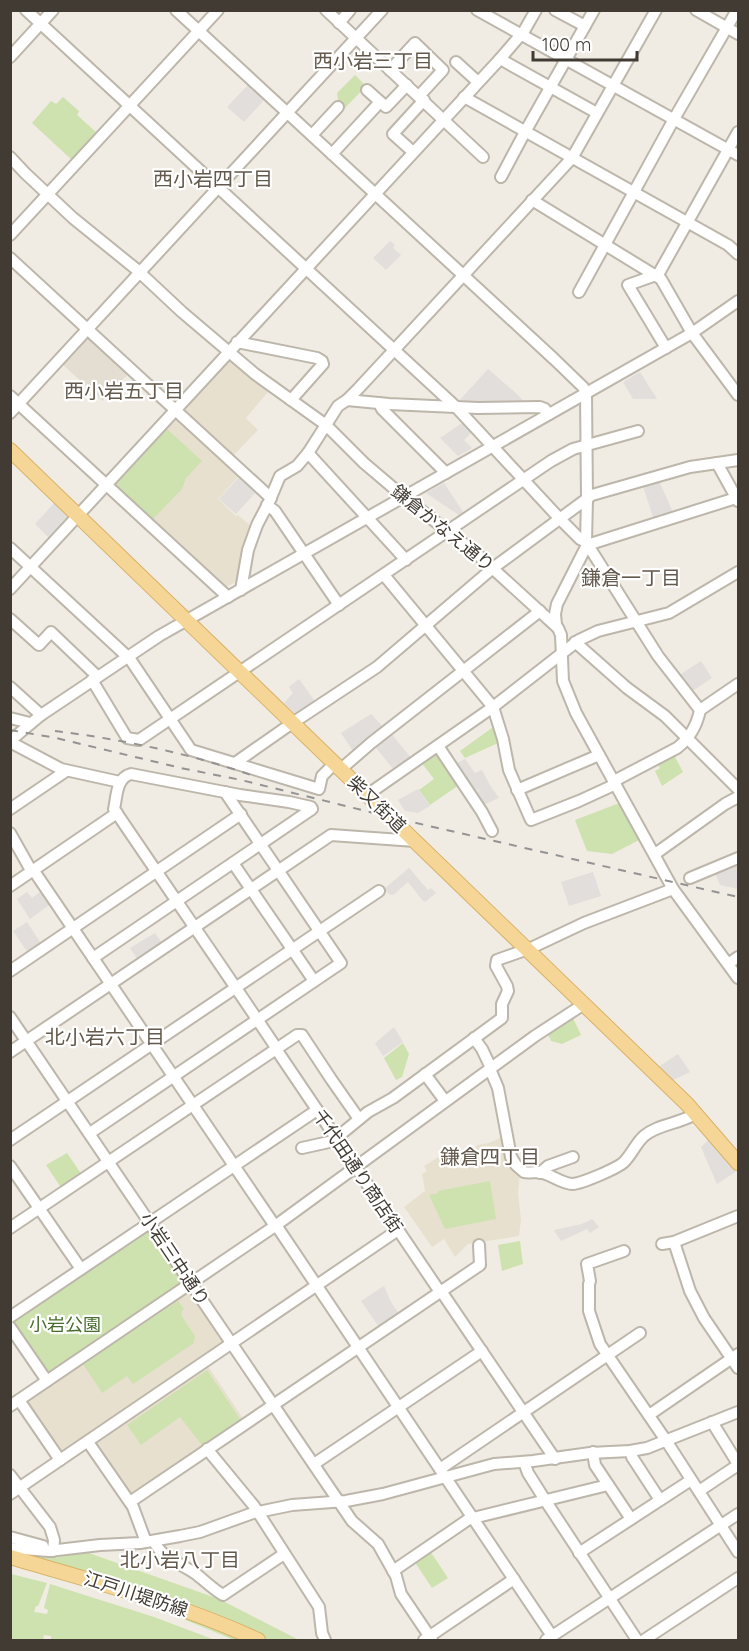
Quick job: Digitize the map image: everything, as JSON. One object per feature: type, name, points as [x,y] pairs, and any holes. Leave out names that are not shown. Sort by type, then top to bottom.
[{"type":"main road","name":"柴又街道","points":[[10,450],[584,1004],[695,1114],[738,1163]]},
{"type":"main road","name":"江戸川堤防線","points":[[10,1557],[146,1596],[213,1620],[258,1641]]},
{"type":"street","points":[[26,10],[456,407],[586,544],[658,656],[700,710]]},
{"type":"street","points":[[10,57],[53,10]]},
{"type":"street","points":[[176,10],[580,384],[586,393],[586,544],[557,604],[555,614],[563,681],[569,698],[599,755],[673,889],[738,978]]},
{"type":"street","points":[[10,235],[218,10]]},
{"type":"street","points":[[326,10],[483,157]]},
{"type":"street","points":[[339,23],[350,10]]},
{"type":"street","points":[[10,413],[15,400],[140,273],[382,10]]},
{"type":"street","points":[[477,10],[734,153]]},
{"type":"street","points":[[10,589],[500,59],[521,35],[536,10]]},
{"type":"street","points":[[555,10],[585,26]]},
{"type":"street","points":[[501,177],[594,10]]},
{"type":"street","points":[[242,590],[248,550],[280,476],[297,466],[338,406],[349,398],[572,158],[656,10]]},
{"type":"street","points":[[696,10],[738,34]]},
{"type":"street","points":[[579,292],[737,10]]},
{"type":"street","points":[[390,70],[415,43],[443,70],[393,134],[413,152]]},
{"type":"street","points":[[500,59],[597,114]]},
{"type":"street","points":[[456,62],[478,82]]},
{"type":"street","points":[[367,90],[386,107],[407,85]]},
{"type":"street","points":[[464,97],[728,245],[738,254]]},
{"type":"street","points":[[332,154],[380,102]]},
{"type":"street","points":[[312,135],[338,107]]},
{"type":"street","points":[[666,348],[628,285],[656,275],[687,222],[734,153],[738,132]]},
{"type":"street","name":"鎌倉かなえ通り","points":[[10,158],[73,218],[140,273],[182,312],[255,374],[326,425],[352,452],[493,568],[558,628]]},
{"type":"street","points":[[532,200],[661,279],[692,333],[738,395]]},
{"type":"street","points":[[10,258],[269,500],[339,605]]},
{"type":"street","points":[[120,782],[66,771],[10,742],[41,715],[128,656],[187,620],[692,333],[738,302]]},
{"type":"street","points":[[237,342],[322,361],[323,364],[291,400]]},
{"type":"street","points":[[349,398],[379,403],[456,407],[540,407],[549,414]]},
{"type":"street","points":[[15,400],[228,597]]},
{"type":"street","points":[[379,403],[382,409],[446,473]]},
{"type":"street","points":[[10,619],[39,645],[51,632],[95,678],[127,738],[139,740],[568,452],[638,431]]},
{"type":"street","points":[[308,453],[406,560]]},
{"type":"street","points":[[236,763],[377,667],[493,568],[592,495],[690,467],[738,460]]},
{"type":"street","points":[[586,544],[737,499],[717,463]]},
{"type":"street","points":[[10,548],[128,656],[190,750],[318,789],[322,776],[371,743],[540,611]]},
{"type":"street","points":[[367,795],[493,707],[575,642],[594,632],[669,612],[738,572]]},
{"type":"street","points":[[384,575],[493,707],[509,770],[531,820],[579,801],[677,748],[688,739],[700,710],[738,684]]},
{"type":"street","points":[[575,642],[627,688],[665,716],[738,789]]},
{"type":"street","points":[[10,687],[41,715]]},
{"type":"street","points":[[10,718],[30,723]]},
{"type":"street","points":[[438,746],[492,831]]},
{"type":"street","points":[[517,790],[599,755]]},
{"type":"street","points":[[10,809],[66,771]]},
{"type":"street","points":[[10,886],[117,813],[114,809],[120,782],[125,776],[135,774],[311,807],[312,809],[93,958]]},
{"type":"street","points":[[90,1133],[341,963],[225,792]]},
{"type":"street","points":[[655,854],[738,797]]},
{"type":"street","name":"千代田通り商店街","points":[[117,813],[335,1139],[555,1459]]},
{"type":"street","points":[[10,971],[241,814]]},
{"type":"street","points":[[10,1052],[331,835],[415,841]]},
{"type":"street","points":[[11,836],[192,1105],[318,1286],[514,1579],[549,1638],[738,1514]]},
{"type":"street","points":[[690,878],[738,858]]},
{"type":"street","points":[[233,863],[314,981]]},
{"type":"street","points":[[302,1148],[335,1139],[368,1112],[393,1098],[502,1018],[502,1004],[508,992],[496,966],[497,960],[673,889]]},
{"type":"street","points":[[10,1140],[379,891]]},
{"type":"street","points":[[728,964],[738,957]]},
{"type":"street","points":[[60,1460],[15,1403],[275,1226],[445,1101],[584,1004]]},
{"type":"street","name":"小岩三中通り","points":[[10,1017],[274,1404],[338,1502],[352,1521],[378,1544],[393,1571],[401,1594],[428,1639]]},
{"type":"street","points":[[10,1228],[297,1035],[302,1035],[359,1119]]},
{"type":"street","points":[[474,1038],[491,1068],[500,1097],[511,1157],[524,1172],[540,1173],[574,1184],[584,1181],[618,1167],[645,1135],[695,1114]]},
{"type":"street","points":[[425,1074],[445,1101]]},
{"type":"street","points":[[10,1317],[317,1110]]},
{"type":"street","points":[[540,1173],[548,1166],[573,1157]]},
{"type":"street","points":[[10,1166],[81,1269]]},
{"type":"street","points":[[662,1244],[674,1242],[738,1216]]},
{"type":"street","points":[[15,1491],[398,1230]]},
{"type":"street","points":[[649,1415],[736,1360],[704,1318],[690,1291],[674,1242]]},
{"type":"street","points":[[130,1502],[481,1264],[479,1245]]},
{"type":"street","points":[[624,1251],[587,1264],[590,1281],[589,1311],[600,1344],[738,1552]]},
{"type":"street","points":[[10,1327],[47,1381]]},
{"type":"street","points":[[443,1473],[523,1412],[640,1333]]},
{"type":"street","points":[[314,1464],[482,1351]]},
{"type":"street","points":[[10,1548],[52,1551],[150,1541],[200,1532],[244,1516],[292,1505],[338,1502],[383,1494],[443,1473],[494,1464],[647,1448],[738,1412]]},
{"type":"street","points":[[699,1491],[738,1465],[712,1422]]},
{"type":"street","points":[[88,1442],[130,1502],[150,1541],[168,1557],[223,1595],[284,1554]]},
{"type":"street","points":[[207,1449],[258,1513],[319,1607],[325,1641]]},
{"type":"street","points":[[630,1451],[632,1458],[660,1500]]},
{"type":"street","points":[[596,1452],[595,1465],[631,1519]]},
{"type":"street","points":[[524,1462],[528,1473],[545,1500],[637,1641]]},
{"type":"street","points":[[10,1475],[15,1491],[50,1527],[54,1540],[52,1551]]},
{"type":"street","points":[[579,1553],[691,1480]]},
{"type":"street","points":[[393,1571],[472,1518],[608,1485]]},
{"type":"street","points":[[10,1537],[52,1551]]},
{"type":"street","points":[[644,1641],[738,1578]]},
{"type":"street","points":[[428,1639],[514,1579]]},
{"type":"shaded area","points":[[249,84],[265,99],[244,122],[227,107]]},
{"type":"shaded area","points":[[390,241],[395,245],[393,248],[401,255],[386,270],[373,258]]},
{"type":"shaded area","points":[[87,336],[128,374],[103,401],[61,363]]},
{"type":"shaded area","points":[[227,358],[268,392],[246,418],[258,430],[232,457],[182,409]]},
{"type":"shaded area","points":[[488,369],[518,395],[525,403],[458,402]]},
{"type":"shaded area","points":[[640,372],[657,399],[633,399],[623,382]]},
{"type":"shaded area","points":[[173,419],[176,419],[238,477],[218,499],[252,527],[240,580],[224,588],[112,487],[112,483]]},
{"type":"shaded area","points":[[465,421],[474,430],[464,440],[472,448],[458,456],[440,438]]},
{"type":"shaded area","points":[[240,476],[256,492],[236,514],[219,499]]},
{"type":"shaded area","points":[[659,481],[673,512],[672,515],[654,520],[643,486]]},
{"type":"shaded area","points":[[444,483],[465,515],[462,517],[426,493]]},
{"type":"shaded area","points":[[56,501],[71,516],[50,539],[35,524]]},
{"type":"shaded area","points":[[701,661],[712,678],[691,692],[680,678],[681,674]]},
{"type":"shaded area","points":[[299,679],[316,703],[297,715],[284,703],[293,693],[289,687]]},
{"type":"shaded area","points":[[371,714],[383,727],[353,751],[341,733]]},
{"type":"shaded area","points":[[389,731],[412,759],[395,771],[373,744]]},
{"type":"shaded area","points":[[465,759],[475,773],[482,770],[499,798],[483,805],[475,793],[483,788],[474,792],[455,764]]},
{"type":"shaded area","points":[[418,789],[430,806],[418,813],[405,811],[398,800]]},
{"type":"shaded area","points":[[738,861],[738,889],[720,885],[714,871]]},
{"type":"shaded area","points":[[409,868],[428,890],[431,888],[436,893],[425,902],[408,882],[393,895],[384,889]]},
{"type":"shaded area","points":[[593,872],[601,896],[569,906],[561,882]]},
{"type":"shaded area","points":[[43,890],[52,903],[30,919],[17,899],[27,892],[32,898]]},
{"type":"shaded area","points":[[27,922],[42,945],[29,954],[13,931]]},
{"type":"shaded area","points":[[155,933],[163,944],[138,960],[130,948]]},
{"type":"shaded area","points":[[394,1027],[403,1042],[383,1056],[375,1043]]},
{"type":"shaded area","points":[[678,1054],[690,1072],[671,1081],[657,1068]]},
{"type":"shaded area","points":[[504,1136],[520,1173],[519,1236],[468,1244],[455,1257],[444,1239],[432,1247],[404,1207],[425,1191],[422,1174],[427,1171],[424,1166],[450,1150],[460,1155],[469,1155],[474,1152],[477,1145],[489,1143]]},
{"type":"shaded area","points":[[709,1139],[737,1171],[717,1184],[701,1147]]},
{"type":"shaded area","points":[[592,1219],[599,1227],[590,1233],[587,1229],[561,1241],[554,1230],[582,1224]]},
{"type":"shaded area","points":[[384,1286],[399,1314],[379,1327],[361,1301]]},
{"type":"shaded area","points":[[189,1291],[192,1292],[226,1341],[63,1454],[59,1452],[26,1404],[26,1400]]},
{"type":"shaded area","points":[[207,1365],[244,1420],[130,1496],[93,1442]]},
{"type":"green space","points":[[355,75],[366,86],[345,108],[338,102],[337,93]]},
{"type":"green space","points":[[63,97],[79,111],[77,115],[97,133],[72,160],[32,123],[51,101],[56,104]]},
{"type":"green space","points":[[167,429],[202,461],[186,478],[182,489],[153,519],[116,485]]},
{"type":"green space","points":[[496,725],[500,738],[497,740],[498,743],[465,758],[460,751]]},
{"type":"green space","points":[[438,752],[459,785],[430,805],[419,790],[434,779],[421,762]]},
{"type":"green space","points":[[674,755],[683,772],[662,786],[655,771],[660,768],[657,764]]},
{"type":"green space","points":[[622,802],[643,838],[612,854],[587,851],[575,820]]},
{"type":"green space","points":[[572,1016],[581,1035],[562,1044],[551,1041],[547,1032]]},
{"type":"green space","points":[[403,1043],[409,1054],[402,1077],[396,1080],[384,1058]]},
{"type":"green space","points":[[67,1153],[82,1175],[62,1189],[46,1165]]},
{"type":"green space","points":[[490,1181],[496,1219],[445,1229],[429,1195],[438,1193],[438,1191]]},
{"type":"green space","name":"小岩公園","points":[[148,1230],[185,1283],[49,1374],[12,1321]]},
{"type":"green space","points":[[520,1241],[523,1264],[502,1271],[498,1245]]},
{"type":"green space","points":[[178,1301],[184,1309],[181,1315],[195,1336],[194,1343],[133,1384],[127,1376],[102,1393],[83,1364]]},
{"type":"green space","points":[[207,1370],[240,1419],[202,1445],[180,1417],[141,1445],[127,1425]]},
{"type":"green space","points":[[430,1551],[448,1578],[432,1588],[414,1561]]},
{"type":"green space","points":[[86,1552],[219,1599],[299,1640],[268,1640],[244,1629],[11,1553],[48,1555],[54,1558]]},
{"type":"green space","points":[[48,1571],[125,1593],[248,1640],[234,1640],[171,1614],[46,1576]]},
{"type":"green space","points":[[11,1574],[47,1583],[34,1612],[47,1614],[48,1610],[44,1608],[50,1584],[154,1617],[215,1640],[51,1640],[51,1636],[44,1635],[43,1640],[11,1640]]},
{"type":"railway","points":[[10,730],[56,738],[241,780],[390,817],[738,897]]},
{"type":"railway","points":[[55,731],[154,748],[251,775]]},
{"type":"district","name":"西小岩三丁目","points":[[373,60]]},
{"type":"district","name":"西小岩四丁目","points":[[213,178]]},
{"type":"district","name":"西小岩五丁目","points":[[124,390]]},
{"type":"district","name":"鎌倉一丁目","points":[[631,577]]},
{"type":"district","name":"北小岩六丁目","points":[[105,1036]]},
{"type":"district","name":"鎌倉四丁目","points":[[490,1156]]},
{"type":"district","name":"北小岩八丁目","points":[[180,1559]]}]
